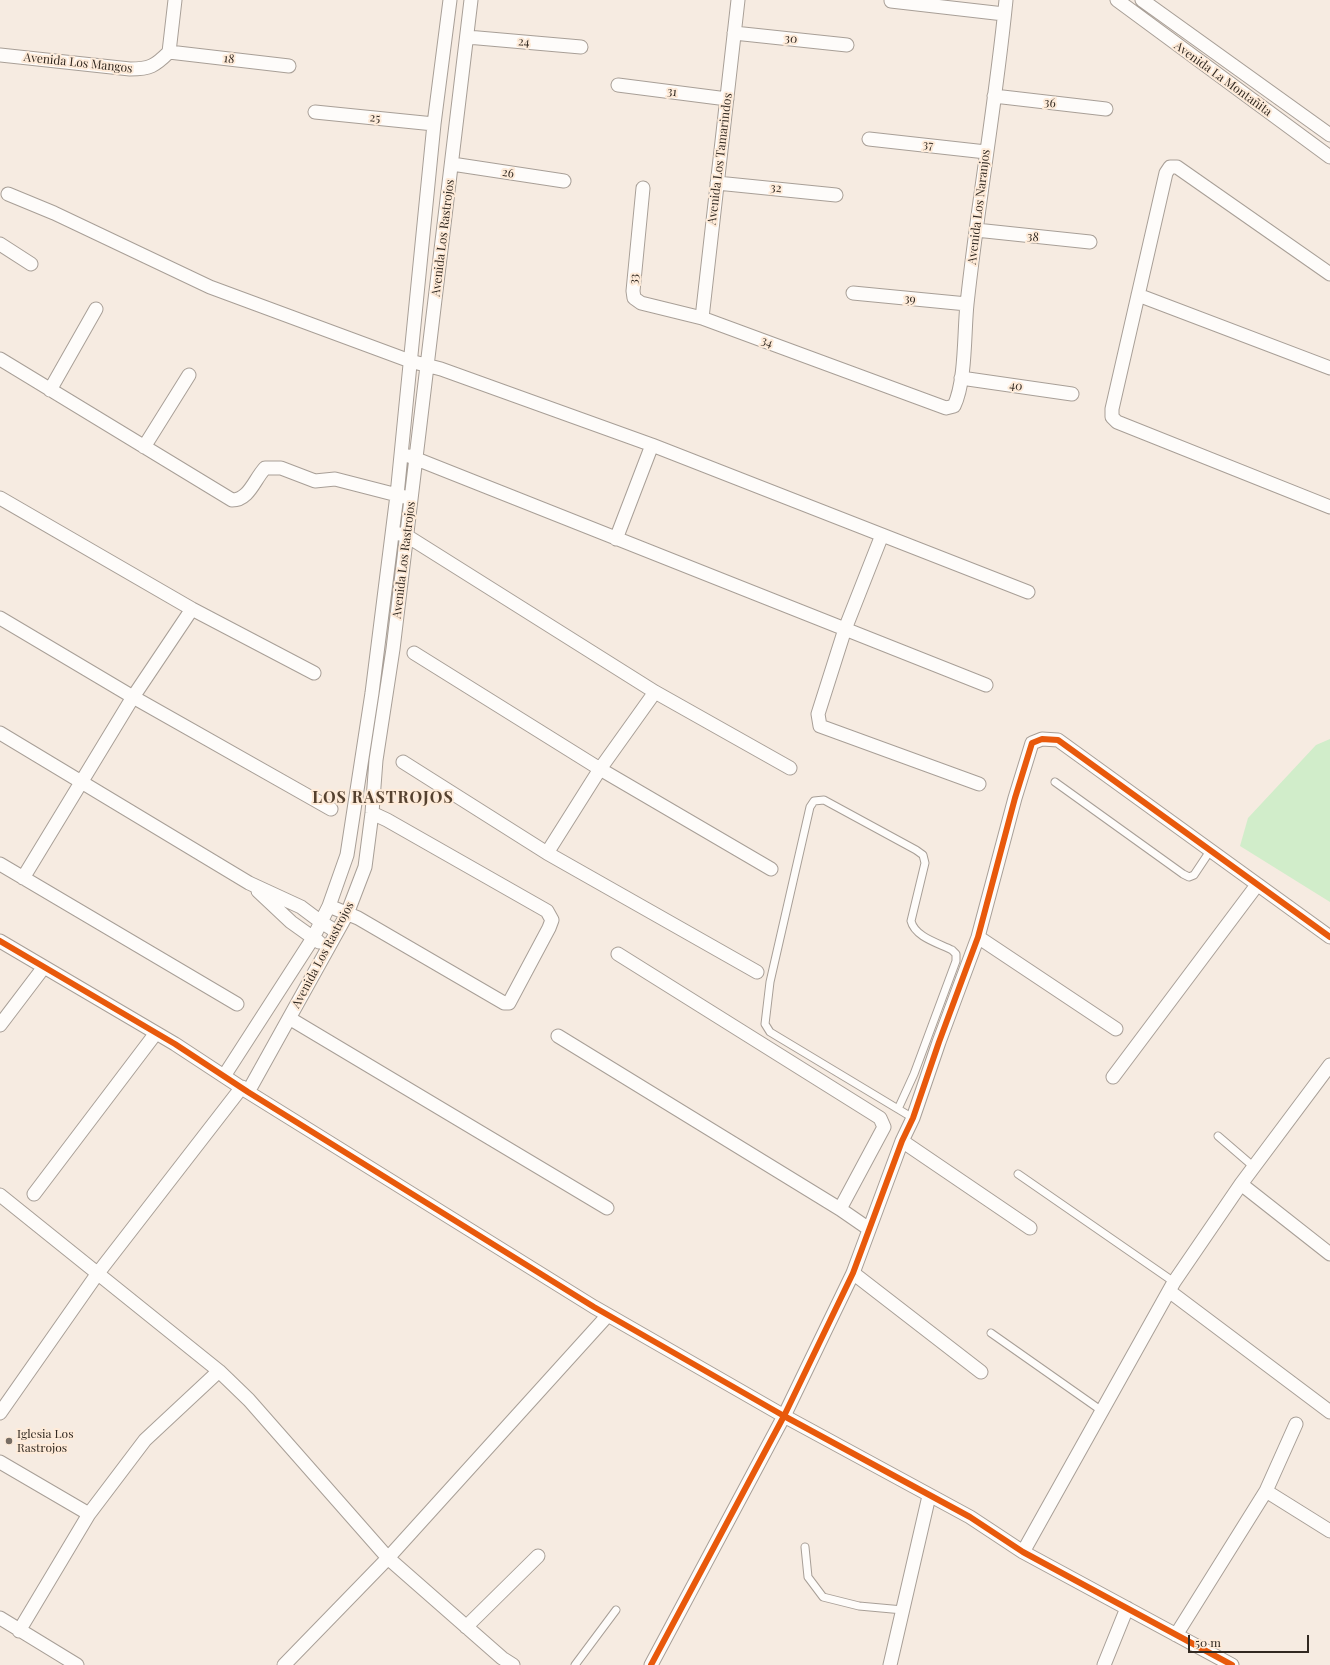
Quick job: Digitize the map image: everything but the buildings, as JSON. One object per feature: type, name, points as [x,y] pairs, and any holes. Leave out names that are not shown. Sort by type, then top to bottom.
[{"type":"street","points":[[169,52],[175,0]]},
{"type":"street","name":"Avenida Los Rastrojos","points":[[224,1076],[313,938],[329,906],[347,855],[372,693],[397,495],[434,124],[450,0]]},
{"type":"street","name":"Avenida Los Rastrojos","points":[[0,1413],[98,1273],[245,1090],[289,1018],[347,914],[365,867],[372,813],[376,760],[393,649],[471,0]]},
{"type":"street","name":"Avenida Los Tamarindos","points":[[702,318],[738,0]]},
{"type":"street","name":"Avenida Los Naranjos","points":[[946,408],[954,406],[957,399],[961,378],[967,304],[1006,0]]},
{"type":"street","name":"Avenida La Montañita","points":[[1117,0],[1133,5],[1330,157]]},
{"type":"street","name":"Avenida La Montañita","points":[[1142,0],[1330,135]]},
{"type":"street","points":[[891,1],[1004,14]]},
{"type":"street","name":"30","points":[[734,33],[847,45]]},
{"type":"street","name":"24","points":[[466,37],[581,48]]},
{"type":"street","name":"Avenida Los Mangos","points":[[0,55],[130,69],[145,69],[159,62],[169,52]]},
{"type":"street","name":"18","points":[[169,52],[289,66]]},
{"type":"street","name":"31","points":[[618,85],[727,99]]},
{"type":"street","name":"36","points":[[994,96],[1106,109]]},
{"type":"street","name":"25","points":[[315,112],[434,124]]},
{"type":"street","name":"37","points":[[869,139],[986,152]]},
{"type":"street","name":"26","points":[[452,164],[564,181]]},
{"type":"street","points":[[1330,274],[1177,167],[1170,167],[1166,173],[1112,410],[1112,417],[1117,422],[1330,507]]},
{"type":"street","name":"32","points":[[717,183],[836,195]]},
{"type":"street","name":"33","points":[[643,188],[633,291],[634,298],[641,303],[702,318]]},
{"type":"street","points":[[8,194],[54,213],[210,287],[410,361],[441,369],[652,445],[1028,592]]},
{"type":"street","name":"38","points":[[976,230],[1090,242]]},
{"type":"street","points":[[0,244],[32,264]]},
{"type":"street","name":"39","points":[[853,293],[967,304]]},
{"type":"street","points":[[1138,295],[1330,368]]},
{"type":"street","points":[[50,390],[96,309]]},
{"type":"street","name":"34","points":[[702,318],[946,408]]},
{"type":"street","points":[[0,359],[232,500],[240,500],[246,495],[265,468],[272,467],[281,468],[315,481],[329,478],[335,479],[411,499]]},
{"type":"street","points":[[144,447],[189,375]]},
{"type":"street","name":"40","points":[[961,378],[1072,394]]},
{"type":"street","points":[[616,538],[652,445]]},
{"type":"street","points":[[402,453],[986,685]]},
{"type":"street","points":[[0,498],[192,609],[314,673]]},
{"type":"street","points":[[392,531],[407,536],[655,692],[790,768]]},
{"type":"street","points":[[882,535],[845,629],[818,714],[820,726],[979,784]]},
{"type":"street","points":[[23,878],[133,697],[192,609]]},
{"type":"street","points":[[0,618],[133,697],[331,808]]},
{"type":"street","points":[[414,653],[600,769],[771,869]]},
{"type":"street","points":[[546,853],[600,769],[655,692]]},
{"type":"street","points":[[0,733],[249,883],[301,907],[337,932]]},
{"type":"street","points":[[651,1665],[784,1416],[853,1273],[912,1118],[978,937],[1015,798],[1032,743],[1036,740],[1058,740],[1330,937]]},
{"type":"street","points":[[403,762],[546,853],[757,972]]},
{"type":"street","points":[[329,906],[358,918],[504,1003],[509,1003],[549,928],[552,920],[547,911],[387,820],[372,813]]},
{"type":"street","points":[[0,864],[237,1004]]},
{"type":"street","points":[[249,883],[278,911],[328,948]]},
{"type":"street","points":[[1112,1077],[1257,885]]},
{"type":"street","points":[[978,937],[1116,1029]]},
{"type":"street","points":[[0,941],[156,1033],[245,1090],[608,1315],[784,1416],[970,1517],[1023,1552],[1232,1665]]},
{"type":"street","points":[[618,954],[880,1118],[884,1127],[840,1209]]},
{"type":"street","points":[[0,1026],[44,967]]},
{"type":"street","points":[[289,1018],[607,1208]]},
{"type":"street","points":[[34,1194],[156,1033]]},
{"type":"street","points":[[558,1036],[840,1209],[869,1229]]},
{"type":"street","points":[[1023,1552],[1171,1286],[1240,1184],[1330,1065]]},
{"type":"street","points":[[902,1141],[1030,1228]]},
{"type":"street","points":[[1240,1184],[1330,1254]]},
{"type":"street","points":[[0,1195],[219,1371],[249,1400],[388,1558],[504,1663]]},
{"type":"street","points":[[853,1273],[981,1372]]},
{"type":"street","points":[[1171,1286],[1330,1412]]},
{"type":"street","points":[[284,1665],[388,1558],[608,1315]]},
{"type":"street","points":[[19,1631],[89,1514],[145,1440],[219,1371]]},
{"type":"street","points":[[1176,1635],[1266,1490],[1296,1424]]},
{"type":"street","points":[[0,1462],[89,1514]]},
{"type":"street","points":[[1266,1490],[1330,1531]]},
{"type":"street","points":[[890,1665],[929,1496]]},
{"type":"street","points":[[466,1627],[538,1556]]},
{"type":"street","points":[[1104,1665],[1127,1608]]},
{"type":"street","points":[[0,1618],[77,1665]]},
{"type":"lane","points":[[1055,782],[1189,877],[1194,875],[1210,851]]},
{"type":"lane","points":[[898,1109],[914,1074],[956,961],[956,954],[952,950],[918,933],[913,927],[911,921],[925,863],[923,855],[824,800],[814,801],[810,807],[770,982],[765,1024],[770,1032],[912,1118]]},
{"type":"lane","points":[[1218,1136],[1254,1167]]},
{"type":"lane","points":[[1018,1174],[1171,1286]]},
{"type":"lane","points":[[992,1333],[1102,1411]]},
{"type":"lane","points":[[805,1547],[808,1577],[823,1597],[859,1606],[903,1610]]},
{"type":"lane","points":[[574,1665],[616,1610]]},
{"type":"green space","points":[[1330,739],[1330,902],[1240,846],[1248,818],[1316,745]]},
{"type":"cycle path","points":[[651,1665],[784,1416],[853,1273],[902,1141],[913,1118],[939,1042],[978,937],[1015,798],[1032,743],[1042,739],[1058,740],[1330,937]]},
{"type":"cycle path","points":[[0,941],[175,1044],[248,1092],[594,1307],[784,1416],[970,1517],[1023,1552],[1232,1665]]},
{"type":"place","name":"Iglesia Los Rastrojos","points":[[9,1441]]},
{"type":"district","name":"LOS RASTROJOS","points":[[383,798]]}]
